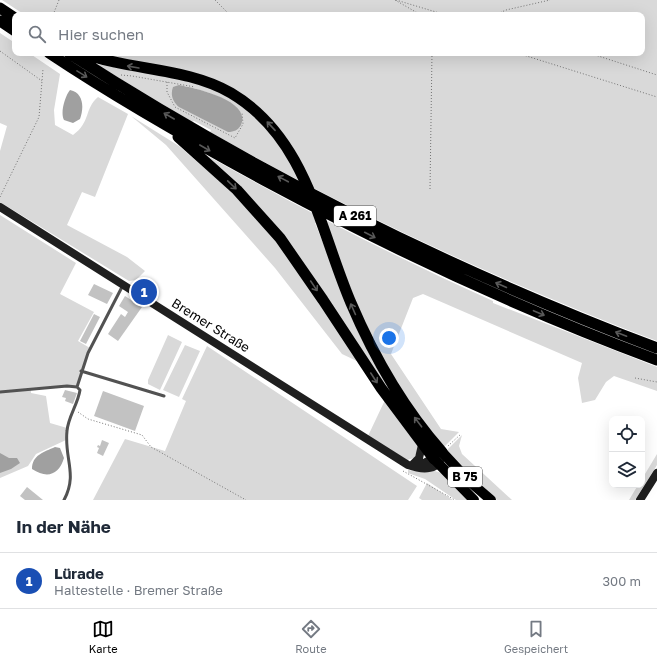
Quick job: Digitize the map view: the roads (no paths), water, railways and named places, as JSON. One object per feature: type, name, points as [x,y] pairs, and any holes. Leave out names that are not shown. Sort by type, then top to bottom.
[{"type":"highway","points":[[0,8],[12,16]]},
{"type":"highway","points":[[0,20],[12,28]]},
{"type":"highway","name":"A 261","points":[[54,56],[172,129],[253,174],[388,245],[503,298],[606,341],[657,360]]},
{"type":"highway","name":"A 261","points":[[74,56],[209,138],[396,237],[560,311],[657,348]]},
{"type":"highway","points":[[93,56],[120,64],[190,77],[229,92],[251,107],[271,125],[289,148],[300,170],[351,303],[375,353],[438,458]]},
{"type":"highway","points":[[172,129],[183,143],[237,190],[280,238],[381,388],[422,445],[438,458]]},
{"type":"main road","name":"Bremer Straße","points":[[0,207],[410,465]]},
{"type":"main road","points":[[410,465],[419,458],[422,445]]},
{"type":"main road","points":[[410,465],[438,458]]},
{"type":"main road","name":"B 75","points":[[438,458],[474,500]]},
{"type":"main road","name":"B 75","points":[[438,458],[469,481],[491,500]]},
{"type":"main road","points":[[642,500],[656,475]]},
{"type":"lane","points":[[64,500],[72,478],[66,440],[67,428],[80,390],[77,387],[81,371],[88,352],[123,285]]},
{"type":"lane","points":[[81,371],[164,396]]},
{"type":"lane","points":[[0,392],[67,386],[77,387]]},
{"type":"place","name":"Lürade","points":[[144,292]]}]
